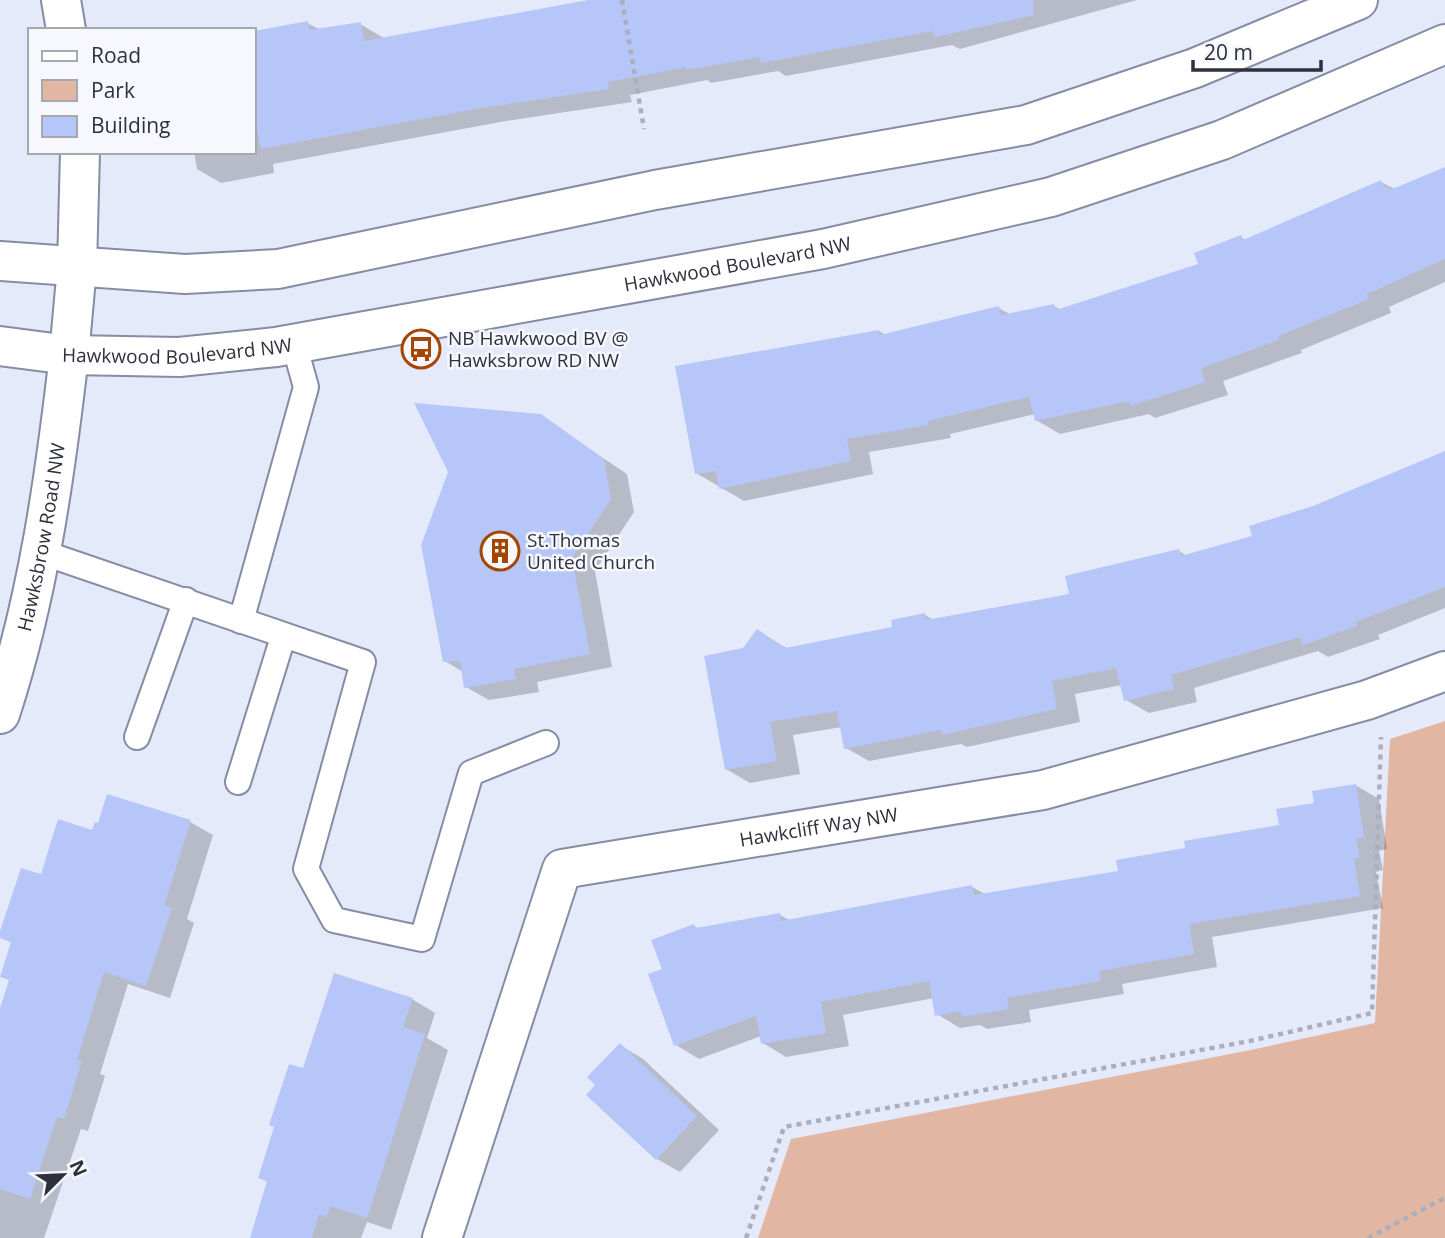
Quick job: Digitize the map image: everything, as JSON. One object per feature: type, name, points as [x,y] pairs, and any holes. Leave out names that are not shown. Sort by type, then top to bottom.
[{"type":"street","points":[[61,0],[66,28]]},
{"type":"street","points":[[0,261],[185,274],[278,269],[655,190],[1026,125],[1195,68],[1358,0]]},
{"type":"street","name":"Hawkwood Boulevard NW","points":[[0,346],[69,355],[179,357],[294,344],[823,249],[1052,197],[1222,140],[1445,44]]},
{"type":"street","name":"Hawksbrow Road NW","points":[[0,714],[19,655],[50,505],[77,267],[80,154]]},
{"type":"street","name":"Hawkcliff Way NW","points":[[442,1238],[562,869],[1043,790],[1367,700],[1445,671]]},
{"type":"lane","points":[[241,621],[306,387],[294,344]]},
{"type":"lane","points":[[41,552],[186,600],[283,637],[363,662],[306,869],[334,920],[422,939],[471,773],[546,743]]},
{"type":"lane","points":[[137,737],[186,600]]},
{"type":"lane","points":[[239,782],[283,637]]},
{"type":"path","points":[[622,0],[645,130]]},
{"type":"path","points":[[746,1238],[784,1127],[1250,1041],[1371,1013],[1382,746],[1381,734],[1367,700]]},
{"type":"path","points":[[1368,1238],[1445,1198]]},
{"type":"green space","points":[[1445,721],[1445,1238],[758,1238],[791,1139],[1251,1050],[1375,1023],[1390,739]]},
{"type":"building","points":[[588,0],[1033,0],[1034,15],[935,37],[933,31],[761,63],[760,57],[686,70],[686,67],[608,82],[609,89],[481,108],[261,149],[256,123],[256,31],[308,21],[309,30],[361,22],[364,41]]},
{"type":"building","points":[[1445,167],[1445,259],[1367,294],[1369,299],[1278,336],[1279,340],[1201,368],[1205,382],[1130,406],[1129,401],[1035,421],[1029,397],[928,421],[928,425],[847,439],[851,461],[719,489],[716,471],[695,474],[675,366],[879,330],[880,335],[999,306],[1001,315],[1054,304],[1056,310],[1198,264],[1194,253],[1241,235],[1243,240],[1381,180],[1385,188],[1389,187],[1390,190]]},
{"type":"building","name":"St.Thomas United Church","points":[[414,403],[541,414],[604,459],[611,499],[572,558],[590,654],[514,669],[516,679],[464,688],[460,661],[443,662],[421,545],[448,472]]},
{"type":"building","points":[[1445,451],[1445,587],[1356,622],[1357,626],[1303,645],[1300,637],[1171,675],[1174,689],[1124,701],[1116,668],[1052,681],[1057,709],[942,735],[941,730],[844,749],[837,711],[770,722],[777,761],[725,770],[704,656],[743,648],[757,629],[785,648],[892,627],[891,620],[925,613],[926,620],[1069,594],[1065,576],[1179,549],[1181,556],[1252,536],[1249,526],[1313,506]]},
{"type":"building","points":[[1356,784],[1364,837],[1356,838],[1360,857],[1354,859],[1360,896],[1189,924],[1194,954],[1099,971],[1101,981],[1007,998],[1009,1009],[962,1017],[961,1011],[935,1016],[929,981],[821,1002],[826,1033],[761,1044],[756,1016],[674,1046],[648,974],[662,969],[651,940],[694,924],[696,928],[780,913],[781,921],[972,885],[974,895],[1118,871],[1116,860],[1185,848],[1184,841],[1279,825],[1276,809],[1314,803],[1312,791]]},
{"type":"building","points":[[107,794],[191,820],[164,906],[172,908],[146,986],[104,972],[77,1060],[82,1061],[64,1119],[57,1117],[30,1199],[0,1189],[0,1008],[9,980],[0,977],[11,942],[0,938],[0,931],[21,868],[41,874],[58,819],[92,830],[95,822],[98,823]]},
{"type":"building","points":[[334,973],[413,998],[403,1027],[425,1034],[383,1169],[367,1218],[330,1206],[327,1217],[319,1214],[312,1238],[250,1238],[267,1181],[258,1178],[274,1127],[269,1125],[289,1064],[303,1068]]},
{"type":"building","points":[[620,1043],[697,1116],[656,1160],[586,1095],[595,1085],[587,1077]]},
{"type":"place","name":"NB Hawkwood BV @ Hawksbrow RD NW","points":[[421,349]]},
{"type":"place","name":"St.Thomas United Church","points":[[500,551]]}]
